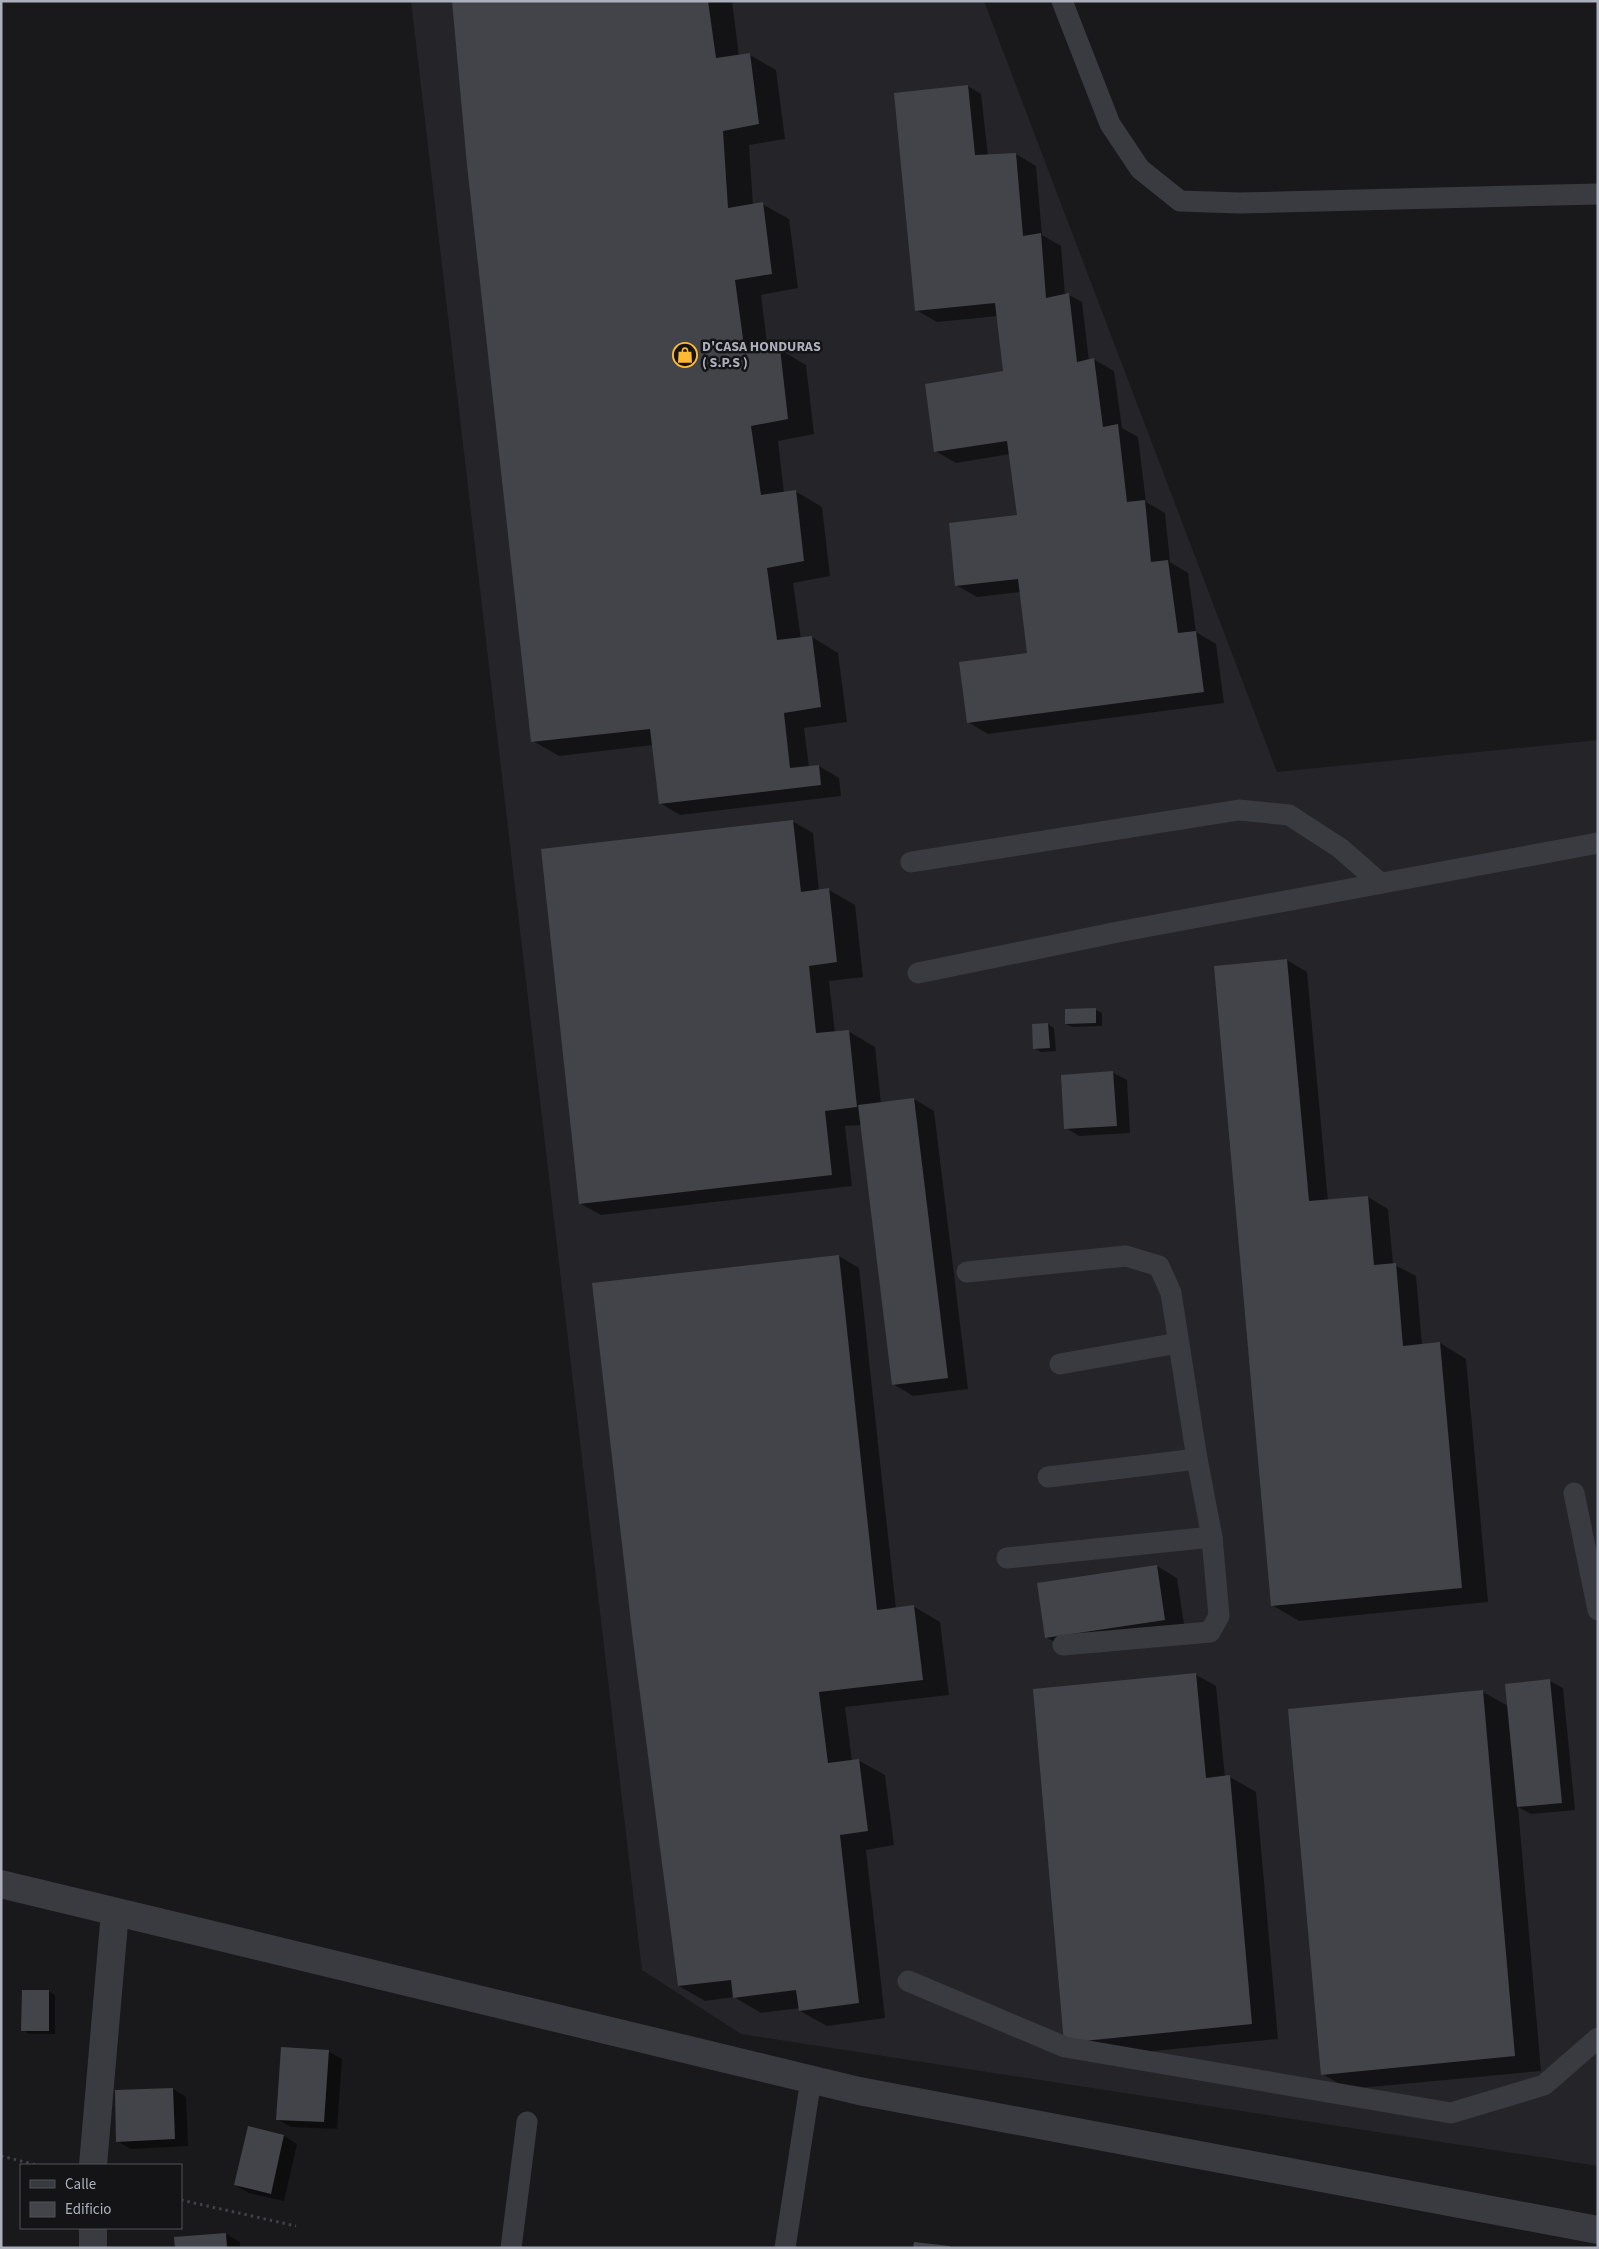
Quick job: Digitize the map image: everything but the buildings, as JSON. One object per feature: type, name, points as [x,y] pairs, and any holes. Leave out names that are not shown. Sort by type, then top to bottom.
[{"type":"street","points":[[1,1884],[869,2093],[1598,2230]]},
{"type":"street","points":[[93,2164],[115,1912]]},
{"type":"street","points":[[93,2229],[93,2248]]},
{"type":"lane","points":[[1062,1],[1110,124],[1140,169],[1180,201],[1239,203],[1598,194]]},
{"type":"lane","points":[[911,862],[1239,810],[1290,815],[1340,848],[1380,882]]},
{"type":"lane","points":[[918,973],[1118,932],[1598,843]]},
{"type":"lane","points":[[967,1272],[1126,1256],[1159,1266],[1170,1293],[1197,1459],[1212,1537],[1219,1616],[1210,1632],[1064,1645]]},
{"type":"lane","points":[[1060,1364],[1178,1343]]},
{"type":"lane","points":[[1048,1476],[1197,1459]]},
{"type":"lane","points":[[1574,1494],[1598,1610]]},
{"type":"lane","points":[[1008,1558],[1212,1537]]},
{"type":"lane","points":[[908,1981],[1065,2048],[1451,2113],[1544,2085],[1598,2038]]},
{"type":"lane","points":[[785,2248],[812,2079]]},
{"type":"lane","points":[[511,2248],[527,2122]]},
{"type":"path","points":[[1,2156],[32,2164]]},
{"type":"path","points":[[182,2200],[296,2226]]},
{"type":"shaded area","points":[[411,1],[984,1],[1277,772],[1598,740],[1598,2166],[741,2034],[642,1970]]},
{"type":"place","name":"D'CASA HONDURAS ( S.P.S )","points":[[685,355]]}]
